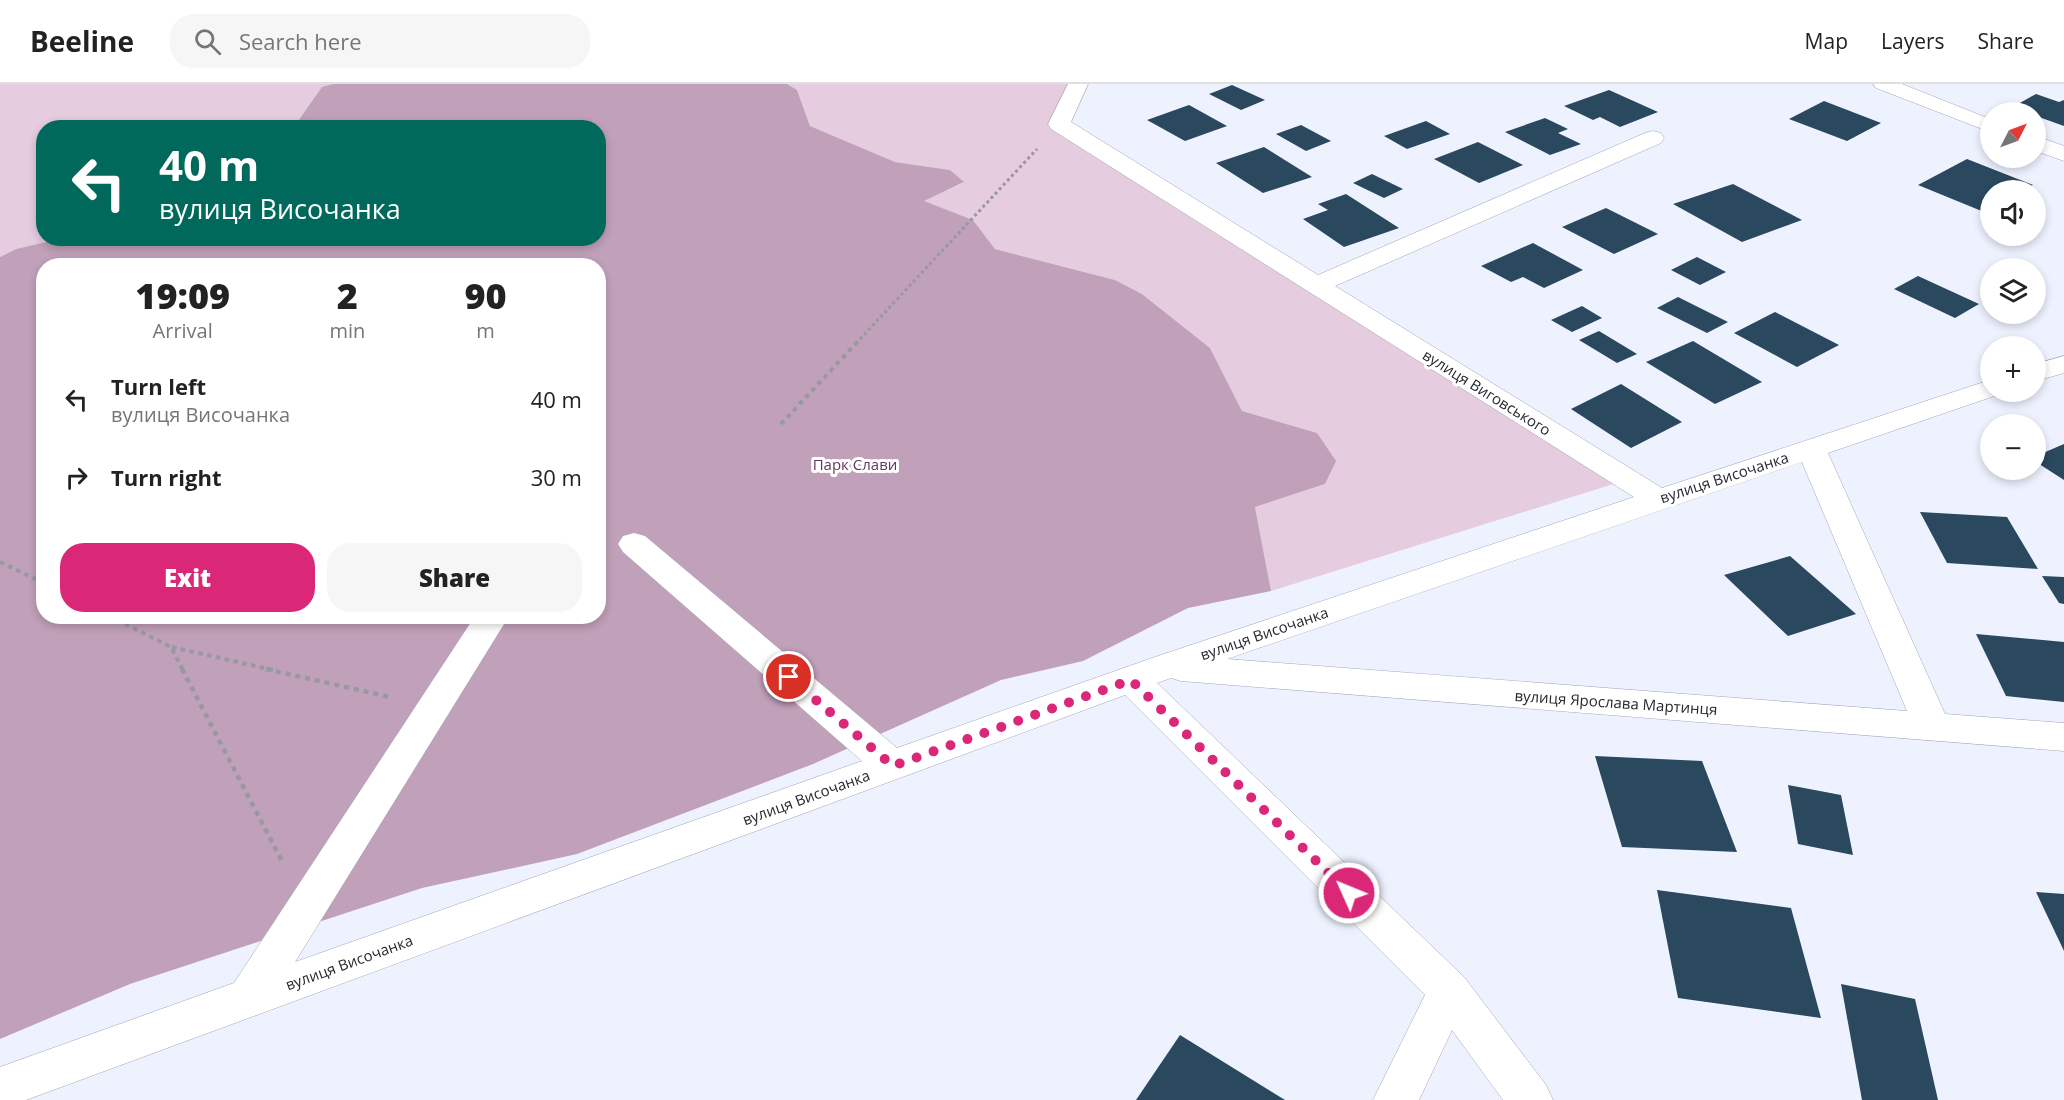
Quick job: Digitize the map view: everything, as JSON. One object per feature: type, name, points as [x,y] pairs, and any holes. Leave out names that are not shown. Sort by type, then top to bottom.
[{"type":"street","points":[[1059,124],[1078,84]]},
{"type":"street","points":[[1883,84],[1980,122]]},
{"type":"street","name":"вулиця Виговського","points":[[1059,124],[1658,499]]},
{"type":"street","points":[[1315,285],[1653,138]]},
{"type":"street","points":[[2046,147],[2064,154]]},
{"type":"street","points":[[2046,370],[2064,364]]},
{"type":"street","name":"вулиця Височанка","points":[[0,1088],[1149,673],[1980,391]]},
{"type":"street","points":[[1811,448],[1932,726]]},
{"type":"street","points":[[634,544],[893,766]]},
{"type":"street","points":[[249,998],[488,624]]},
{"type":"street","points":[[1149,673],[1449,992],[1530,1100]]},
{"type":"street","name":"вулиця Ярослава Мартинця","points":[[1149,673],[2064,737]]},
{"type":"street","points":[[1396,1100],[1449,992]]},
{"type":"path","points":[[781,424],[1059,124]]},
{"type":"path","points":[[0,562],[36,580]]},
{"type":"path","points":[[126,624],[171,647],[435,707]]},
{"type":"path","points":[[171,647],[306,909]]},
{"type":"shaded area","points":[[0,84],[333,84],[322,88],[299,120],[36,120],[36,245],[16,249],[0,257]]},
{"type":"shaded area","points":[[787,84],[1089,84],[1070,126],[1636,477],[1271,591],[1255,507],[1325,484],[1317,433],[1242,411],[1210,348],[1142,294],[1115,280],[995,249],[973,220],[923,201],[963,183],[950,170],[895,162],[810,126],[797,90]]},
{"type":"green space","name":"Парк Слави","points":[[333,84],[787,84],[797,90],[810,126],[895,162],[950,170],[964,182],[924,201],[973,220],[995,249],[1115,280],[1142,294],[1210,348],[1242,411],[1317,433],[1336,461],[1325,484],[1255,507],[1271,591],[1188,608],[1083,661],[1001,680],[813,764],[577,854],[422,888],[130,984],[0,1039],[0,257],[16,249],[36,244],[606,246],[606,120],[299,120],[322,87]]},
{"type":"building","points":[[1232,85],[1265,100],[1241,110],[1209,94]]},
{"type":"building","points":[[1609,90],[1658,112],[1620,127],[1600,117],[1593,120],[1564,106]]},
{"type":"building","points":[[2036,94],[2059,102],[2064,100],[2064,126],[2046,120],[2046,102],[2022,102]]},
{"type":"building","points":[[1824,101],[1881,123],[1847,141],[1789,119]]},
{"type":"building","points":[[1189,105],[1227,126],[1185,141],[1147,120]]},
{"type":"building","points":[[1545,118],[1568,129],[1558,133],[1581,144],[1550,155],[1505,132]]},
{"type":"building","points":[[1426,121],[1450,134],[1407,149],[1384,136]]},
{"type":"building","points":[[1301,125],[1331,141],[1306,151],[1276,134]]},
{"type":"building","points":[[1478,142],[1523,165],[1479,183],[1434,159]]},
{"type":"building","points":[[1264,147],[1312,177],[1263,193],[1216,163]]},
{"type":"building","points":[[1967,159],[1980,164],[1980,168],[1990,168],[2020,180],[1980,180],[1980,210],[1918,185]]},
{"type":"building","points":[[1372,174],[1403,189],[1384,198],[1353,183]]},
{"type":"building","points":[[1733,184],[1802,220],[1742,242],[1673,204]]},
{"type":"building","points":[[1346,194],[1399,228],[1344,247],[1303,219],[1328,210],[1318,204]]},
{"type":"building","points":[[1606,208],[1658,234],[1614,254],[1562,227]]},
{"type":"building","points":[[1533,243],[1583,270],[1544,288],[1523,277],[1511,282],[1481,266]]},
{"type":"building","points":[[1697,257],[1726,272],[1700,285],[1671,270]]},
{"type":"building","points":[[1918,276],[1979,304],[1955,318],[1894,289]]},
{"type":"building","points":[[1678,297],[1728,322],[1707,333],[1657,308]]},
{"type":"building","points":[[1582,306],[1602,318],[1572,332],[1551,320]]},
{"type":"building","points":[[1775,312],[1839,345],[1797,367],[1734,333]]},
{"type":"building","points":[[1599,331],[1637,354],[1617,363],[1579,340]]},
{"type":"building","points":[[1693,341],[1762,382],[1715,404],[1646,362]]},
{"type":"building","points":[[1621,384],[1682,422],[1631,448],[1571,409]]},
{"type":"building","points":[[2064,444],[2064,480],[2046,468],[2046,452]]},
{"type":"building","points":[[1920,512],[2007,517],[2038,569],[1947,563]]},
{"type":"building","points":[[1790,556],[1856,614],[1788,636],[1724,575]]},
{"type":"building","points":[[2042,576],[2064,577],[2064,604],[2059,603]]},
{"type":"building","points":[[1976,634],[2064,642],[2064,702],[2006,696]]},
{"type":"building","points":[[1595,756],[1702,761],[1737,852],[1622,847]]},
{"type":"building","points":[[1788,785],[1841,795],[1853,855],[1798,844]]},
{"type":"building","points":[[1657,890],[1791,908],[1821,1018],[1678,998]]},
{"type":"building","points":[[2036,892],[2064,894],[2064,951]]},
{"type":"building","points":[[1841,984],[1915,999],[1938,1100],[1862,1100]]},
{"type":"building","points":[[1180,1035],[1285,1100],[1136,1100]]},
{"type":"route","points":[[789,677],[893,766],[1131,680],[1349,893]]}]
